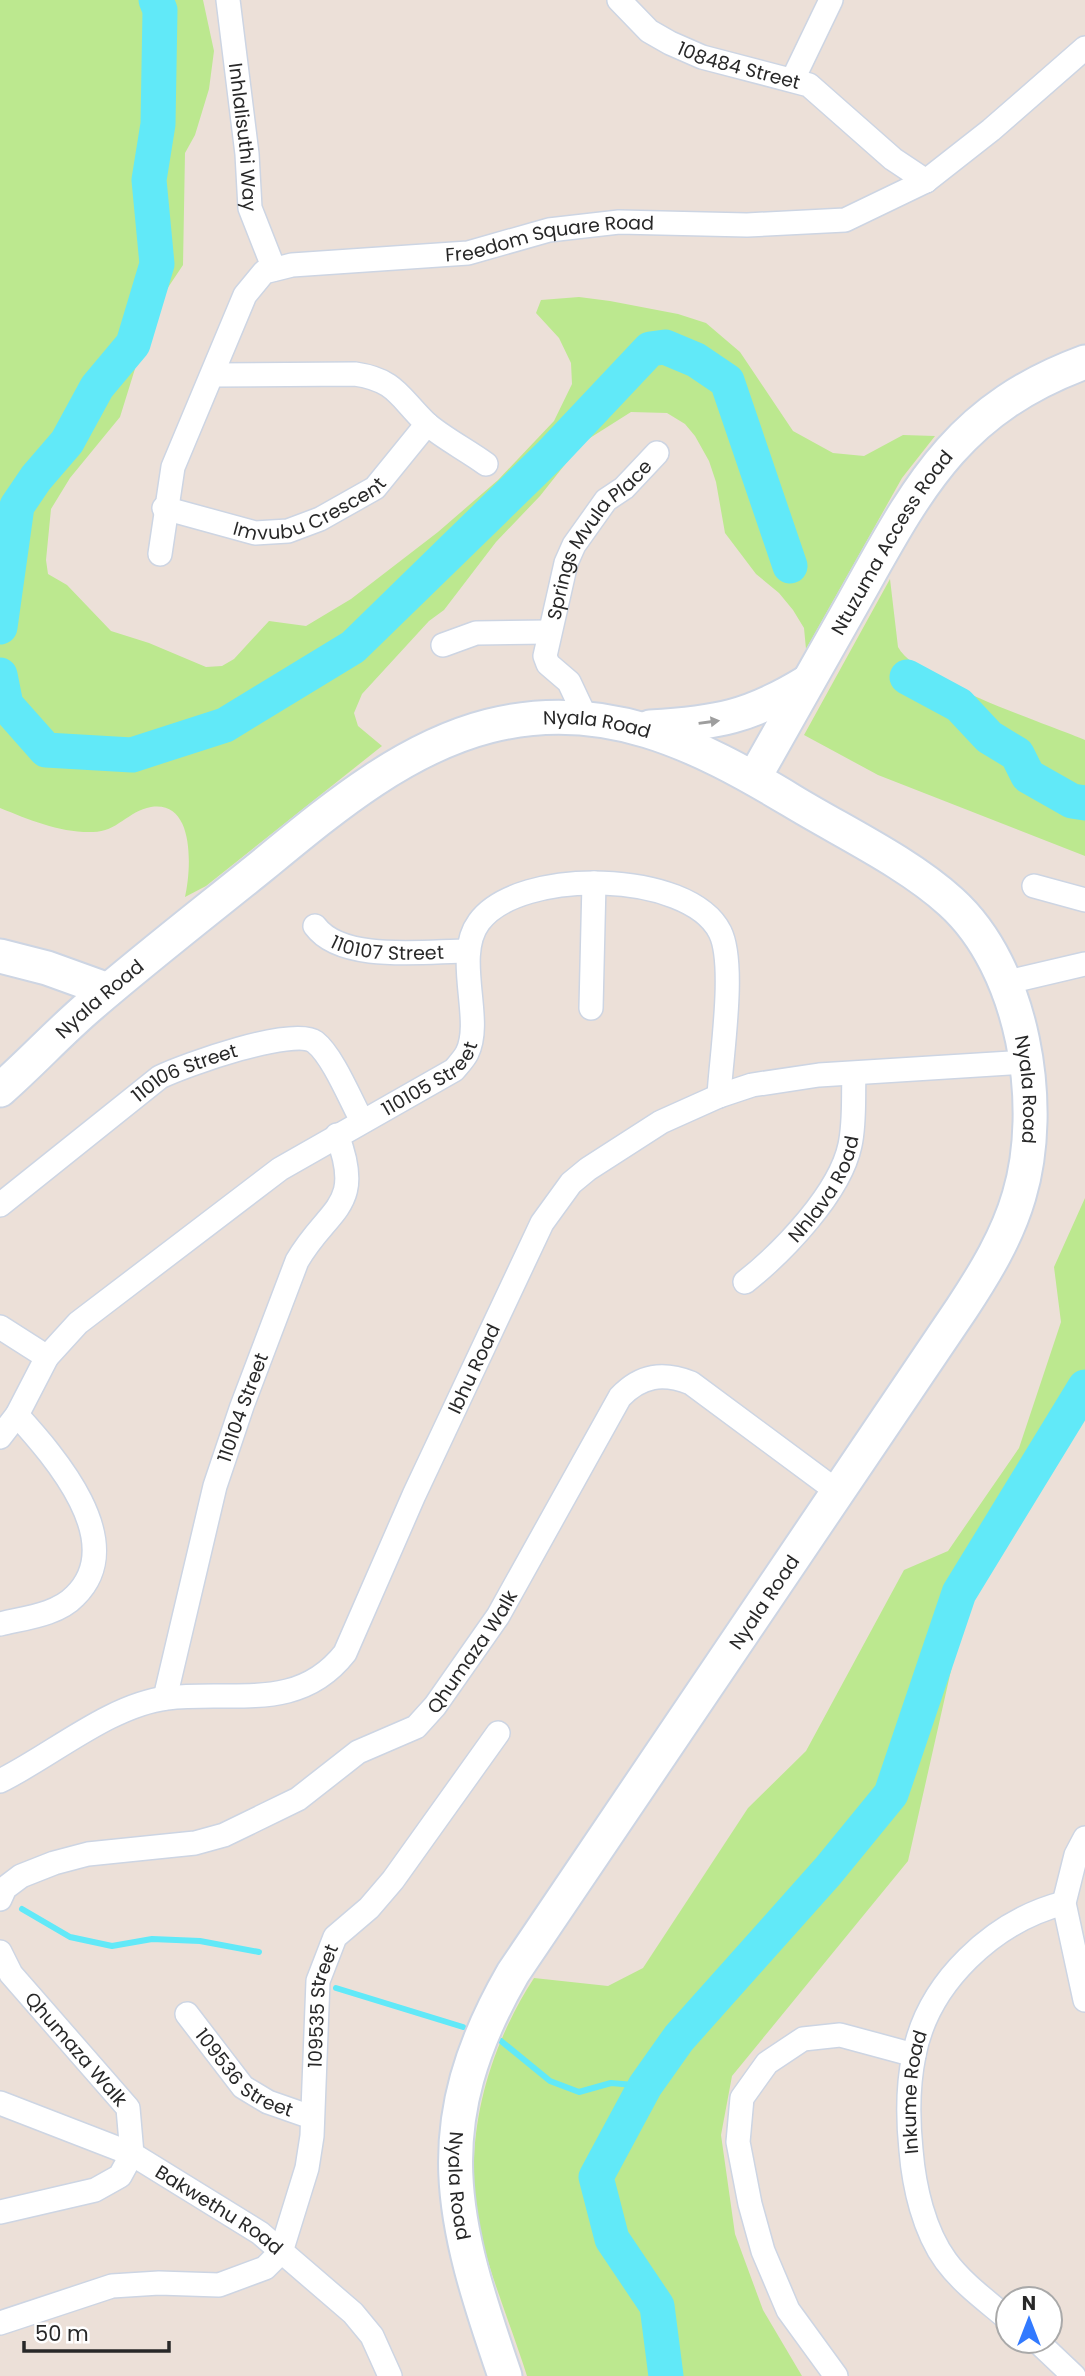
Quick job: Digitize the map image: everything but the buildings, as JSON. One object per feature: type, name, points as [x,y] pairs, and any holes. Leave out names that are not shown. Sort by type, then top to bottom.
[{"type":"street","name":"Inhlalisuthi Way","points":[[228,0],[247,154],[250,208],[274,268]]},
{"type":"street","name":"108484 Street","points":[[620,0],[649,31],[670,43],[702,57],[793,79],[817,91],[893,159],[926,181]]},
{"type":"street","points":[[793,79],[831,0]]},
{"type":"street","name":"Freedom Square Road","points":[[274,268],[468,253],[549,230],[619,222],[747,225],[832,222],[866,213],[926,181],[991,130],[1085,48]]},
{"type":"street","points":[[160,554],[164,508],[173,467],[245,295],[255,280],[274,268]]},
{"type":"street","name":"Ntuzuma Access Road","points":[[754,778],[891,535],[936,464],[992,410],[1040,381],[1085,362]]},
{"type":"street","points":[[212,375],[355,374],[377,378],[402,396],[427,424],[486,464]]},
{"type":"street","name":"Imvubu Crescent","points":[[164,508],[255,533],[288,531],[320,519],[375,488],[427,424]]},
{"type":"street","name":"Springs Mvula Place","points":[[585,716],[569,682],[545,660],[566,563],[574,545],[604,502],[624,488],[657,453]]},
{"type":"street","name":"Springs Mvula Place","points":[[443,645],[476,633],[549,632]]},
{"type":"street","points":[[641,728],[731,719],[767,706],[808,681]]},
{"type":"street","name":"Nyala Road","points":[[0,1090],[108,990],[305,831],[413,757],[451,739],[490,726],[550,717],[585,716],[641,728],[754,778],[915,876],[952,903],[979,936],[1004,983],[1023,1041],[1029,1097],[1025,1163],[1010,1220],[977,1285],[513,1973],[479,2040],[461,2103],[455,2154],[456,2201],[466,2253],[505,2376]]},
{"type":"street","points":[[591,1008],[594,883]]},
{"type":"street","name":"110105 Street","points":[[0,1437],[17,1415],[47,1357],[62,1338],[98,1307],[280,1169],[454,1070],[468,1052],[468,951],[480,920],[502,901],[547,886],[594,883],[668,895],[706,915],[715,923],[725,944],[728,962],[719,1096]]},
{"type":"street","points":[[1034,886],[1085,900]]},
{"type":"street","name":"110107 Street","points":[[315,926],[327,940],[349,948],[468,951]]},
{"type":"street","points":[[0,956],[47,968],[108,990]]},
{"type":"street","points":[[1004,983],[1085,964]]},
{"type":"street","name":"110106 Street","points":[[0,1205],[160,1077],[189,1064],[290,1037],[312,1040],[322,1049],[362,1121]]},
{"type":"street","name":"Ibhu Road","points":[[0,1781],[117,1715],[165,1698],[287,1692],[314,1683],[331,1671],[345,1653],[542,1223],[555,1203],[588,1169],[634,1138],[719,1096],[784,1079],[1027,1062]]},
{"type":"street","name":"Nhlava Road","points":[[745,1282],[771,1262],[796,1235],[842,1168],[850,1144],[854,1073]]},
{"type":"street","name":"110104 Street","points":[[165,1698],[215,1486],[242,1406],[296,1261],[341,1206],[345,1196],[347,1163],[337,1135]]},
{"type":"street","points":[[0,1327],[47,1357]]},
{"type":"street","name":"Qhumaza Walk","points":[[0,1899],[5,1888],[21,1876],[54,1863],[88,1854],[195,1843],[224,1835],[298,1799],[358,1752],[416,1727],[435,1706],[498,1616],[620,1397],[645,1378],[668,1376],[691,1384],[838,1492]]},
{"type":"street","points":[[0,1624],[47,1612],[75,1597],[91,1567],[95,1548],[92,1525],[84,1508],[54,1460],[17,1415]]},
{"type":"street","name":"109535 Street","points":[[281,2252],[307,2168],[312,2136],[318,1981],[325,1957],[335,1937],[378,1899],[410,1859],[498,1733]]},
{"type":"street","points":[[1080,1846],[1064,1903],[1085,2000]]},
{"type":"street","name":"Inkume Road","points":[[994,2306],[945,2259],[917,2196],[909,2132],[914,2055],[926,2019],[940,1993],[968,1959],[996,1934],[1026,1916],[1064,1903]]},
{"type":"street","name":"Qhumaza Walk","points":[[0,1952],[11,1974],[128,2108],[132,2154]]},
{"type":"street","name":"109536 Street","points":[[187,2014],[243,2087],[268,2102],[312,2118]]},
{"type":"street","points":[[836,2376],[788,2309],[763,2251],[750,2204],[738,2142],[742,2098],[767,2063],[803,2039],[823,2034],[841,2035],[914,2055]]},
{"type":"street","name":"Bakwethu Road","points":[[0,2103],[132,2154],[234,2216],[281,2252],[361,2323],[372,2336],[390,2376]]},
{"type":"street","points":[[0,2212],[95,2190],[120,2176],[132,2154]]},
{"type":"street","points":[[0,2323],[112,2286],[159,2283],[219,2285],[265,2268],[281,2252]]},
{"type":"street","points":[[1052,2355],[1074,2376]]},
{"type":"green space","points":[[0,0],[203,0],[214,51],[209,89],[195,135],[185,153],[183,265],[163,295],[148,327],[120,417],[70,478],[51,509],[46,560],[48,574],[67,585],[111,631],[149,643],[206,667],[222,666],[234,659],[269,621],[306,626],[351,599],[438,532],[498,480],[554,421],[572,384],[571,363],[559,338],[536,313],[541,300],[579,297],[678,314],[706,323],[740,352],[793,431],[833,453],[864,456],[903,435],[935,436],[902,478],[806,649],[804,628],[793,610],[779,593],[756,574],[725,533],[716,482],[709,461],[695,436],[685,424],[667,413],[631,412],[582,443],[540,496],[496,542],[444,610],[429,621],[362,694],[354,713],[358,726],[382,746],[206,886],[185,897],[189,871],[187,840],[176,814],[166,808],[143,809],[109,829],[81,832],[57,828],[0,808]]},
{"type":"green space","points":[[890,579],[898,647],[910,660],[929,673],[983,700],[1085,740],[1085,856],[878,775],[804,735]]},
{"type":"green space","points":[[1085,1198],[1085,1418],[966,1604],[908,1861],[732,2076],[721,2135],[735,2234],[763,2310],[802,2376],[527,2376],[483,2244],[476,2209],[474,2174],[475,2140],[481,2105],[490,2072],[516,2008],[534,1978],[608,1986],[643,1968],[748,1808],[806,1751],[904,1570],[948,1551],[1019,1448],[1061,1322],[1054,1267]]},
{"type":"waterway","points":[[0,627],[17,506],[36,478],[67,442],[97,387],[133,344],[157,264],[149,180],[158,124],[160,10],[156,0]]},
{"type":"waterway","points":[[0,675],[6,705],[46,750],[132,755],[225,725],[353,647],[551,454],[650,349],[665,347],[696,360],[727,381],[790,566]]},
{"type":"waterway","points":[[907,677],[959,705],[989,737],[1017,754],[1028,776],[1072,801],[1085,803]]},
{"type":"waterway","points":[[666,2376],[657,2306],[612,2239],[596,2177],[645,2086],[679,2038],[828,1871],[891,1794],[959,1593],[1085,1387]]},
{"type":"waterway","points":[[22,1909],[70,1937],[112,1946],[152,1939],[200,1941],[259,1952]]},
{"type":"waterway","points":[[336,1988],[463,2027]]},
{"type":"waterway","points":[[501,2041],[550,2081],[579,2092],[611,2083],[645,2086]]}]
